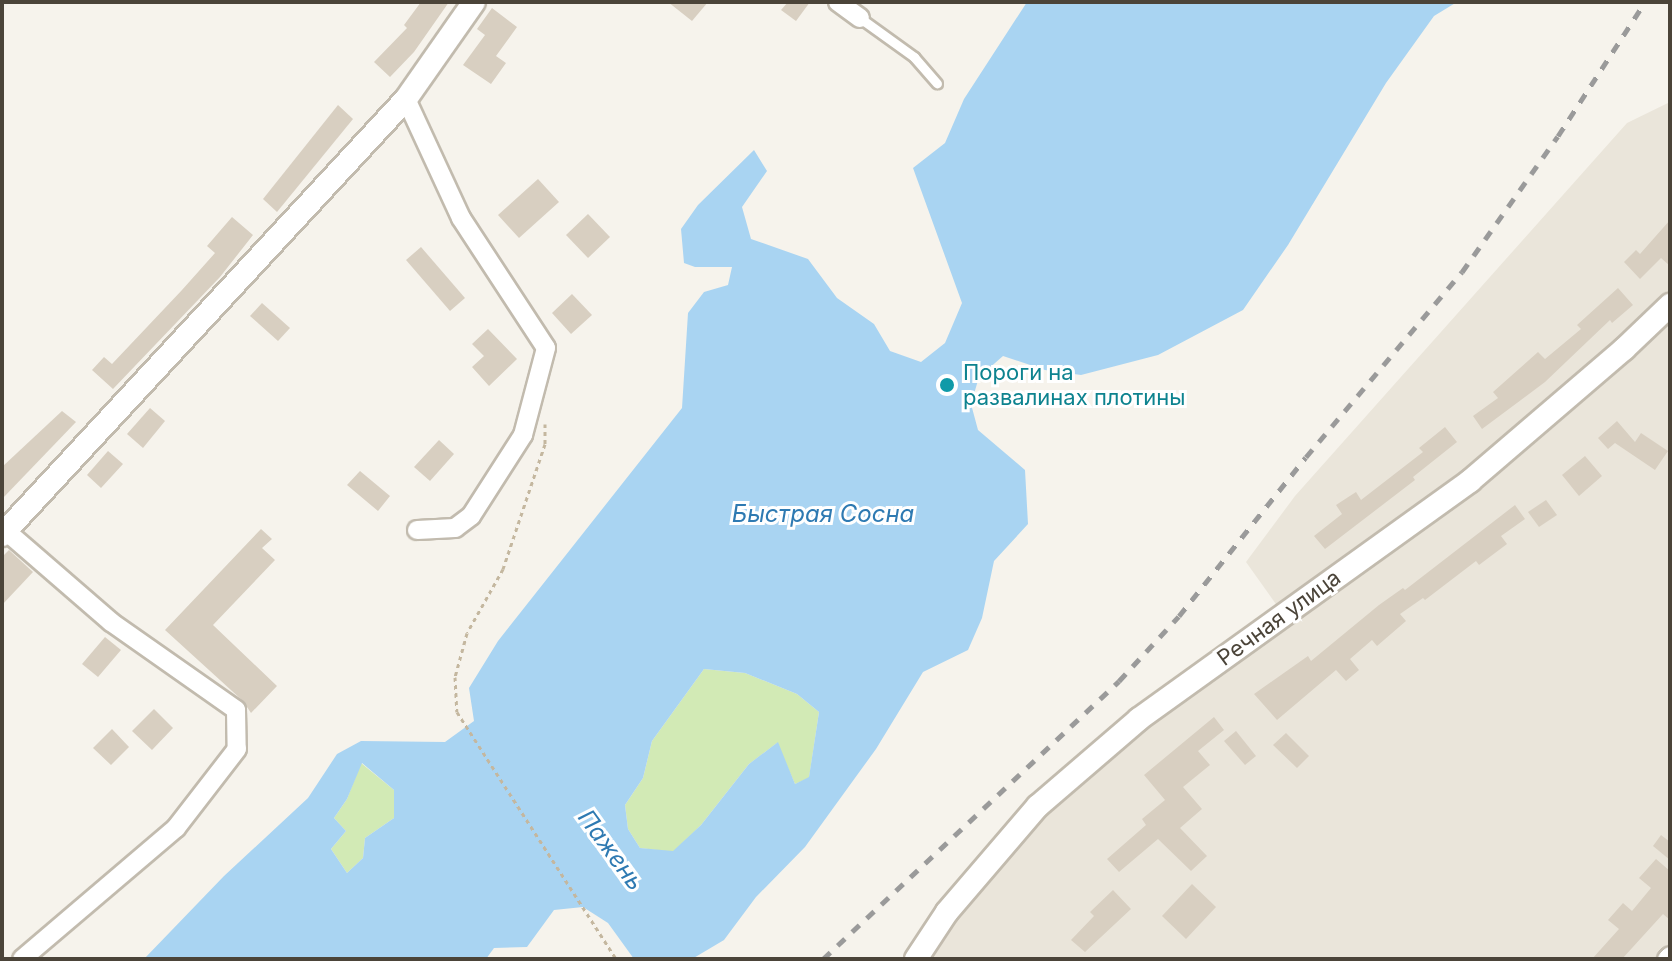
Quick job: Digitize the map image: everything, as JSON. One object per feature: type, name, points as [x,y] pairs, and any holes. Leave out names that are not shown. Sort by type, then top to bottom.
[{"type":"street","points":[[22,959],[176,828],[237,749],[236,710],[111,622],[4,533],[406,99],[474,2]]},
{"type":"street","points":[[838,2],[860,18]]},
{"type":"street","points":[[406,99],[461,218],[546,348],[523,435],[471,516],[455,528],[417,530]]},
{"type":"street","name":"Речная улица","points":[[916,959],[947,912],[1049,796],[1139,719],[1470,481],[1624,349],[1670,305]]},
{"type":"lane","points":[[860,18],[914,57],[937,83]]},
{"type":"path","points":[[545,412],[545,444],[503,569],[467,633],[455,677],[457,712],[615,957]]},
{"type":"shaded area","points":[[1670,102],[1670,959],[916,959],[1038,806],[1283,614],[1246,562],[1295,496],[1627,123]]},
{"type":"green space","points":[[704,669],[745,673],[797,694],[819,712],[809,778],[795,784],[777,743],[749,764],[701,825],[673,852],[640,848],[628,829],[625,805],[643,778],[652,741]]},
{"type":"green space","points":[[361,763],[394,790],[394,818],[365,838],[363,858],[347,873],[331,849],[346,831],[334,818],[347,799]]},
{"type":"water","name":"Быстрая Сосна","points":[[1027,2],[1457,2],[1434,16],[1386,83],[1288,245],[1243,310],[1158,355],[1081,375],[1045,370],[1003,356],[979,377],[971,404],[978,430],[1025,470],[1028,524],[994,561],[982,618],[968,650],[923,672],[876,749],[805,847],[756,897],[724,940],[692,959],[634,959],[608,923],[583,907],[554,910],[527,947],[494,948],[486,959],[144,959],[224,876],[308,798],[337,754],[361,741],[445,742],[474,721],[469,688],[498,641],[682,408],[688,313],[704,292],[728,285],[732,267],[695,267],[684,263],[681,229],[698,205],[754,150],[767,171],[742,207],[751,239],[808,259],[837,298],[874,324],[890,351],[921,362],[945,343],[962,303],[913,168],[945,143],[964,99]],"holes":[[[704,669],[745,673],[797,694],[819,712],[809,777],[795,784],[778,742],[749,764],[701,825],[673,851],[640,848],[628,829],[625,805],[643,778],[652,741]],[[362,763],[394,790],[394,818],[365,838],[363,858],[347,873],[331,849],[346,831],[334,818],[347,799]]]},
{"type":"building","points":[[421,2],[449,2],[414,52],[390,77],[374,62],[407,28],[404,25]]},
{"type":"building","points":[[668,2],[708,2],[692,21]]},
{"type":"building","points":[[788,2],[810,2],[796,21],[781,10]]},
{"type":"building","points":[[492,8],[517,27],[496,56],[506,63],[491,84],[463,65],[485,35],[477,29]]},
{"type":"building","points":[[338,105],[353,119],[277,212],[263,199]]},
{"type":"building","points":[[538,179],[559,202],[519,238],[498,215]]},
{"type":"building","points":[[588,214],[610,237],[588,258],[566,235]]},
{"type":"building","points":[[232,217],[253,235],[220,277],[113,389],[92,370],[104,357],[112,364],[182,290],[215,253],[207,246]]},
{"type":"building","points":[[1670,220],[1670,266],[1661,258],[1640,279],[1624,262],[1636,250],[1640,254]]},
{"type":"building","points":[[421,247],[465,298],[450,311],[406,260]]},
{"type":"building","points":[[1618,288],[1633,305],[1612,323],[1610,320],[1545,382],[1482,429],[1473,416],[1498,398],[1493,392],[1538,352],[1545,359],[1581,329],[1577,325]]},
{"type":"building","points":[[572,294],[592,315],[571,334],[552,313]]},
{"type":"building","points":[[262,303],[290,328],[278,341],[250,316]]},
{"type":"building","points":[[488,329],[517,359],[489,386],[472,367],[484,356],[472,344]]},
{"type":"building","points":[[150,408],[165,421],[143,448],[127,434]]},
{"type":"building","points":[[62,411],[76,422],[2,499],[2,467]]},
{"type":"building","points":[[1617,421],[1635,442],[1641,433],[1668,451],[1655,470],[1615,443],[1608,449],[1598,438]]},
{"type":"building","points":[[1445,427],[1457,442],[1413,477],[1415,480],[1325,549],[1314,536],[1342,514],[1336,505],[1356,492],[1361,500],[1423,452],[1419,448]]},
{"type":"building","points":[[439,440],[454,454],[430,481],[414,467]]},
{"type":"building","points":[[108,451],[123,464],[101,488],[87,475]]},
{"type":"building","points":[[1585,456],[1602,476],[1579,496],[1562,475]]},
{"type":"building","points":[[360,471],[390,496],[378,511],[347,485]]},
{"type":"building","points":[[1546,500],[1557,515],[1539,527],[1528,512]]},
{"type":"building","points":[[1515,505],[1525,519],[1501,536],[1507,544],[1479,565],[1476,561],[1425,600],[1423,598],[1400,614],[1406,621],[1377,646],[1372,640],[1350,659],[1359,670],[1346,681],[1336,670],[1277,720],[1254,694],[1308,656],[1311,661],[1379,605],[1403,588],[1405,590]]},
{"type":"building","points":[[261,529],[272,539],[262,548],[275,560],[213,625],[277,686],[251,713],[243,701],[165,630]]},
{"type":"building","points":[[9,550],[33,572],[2,605],[2,557]]},
{"type":"building","points":[[105,637],[121,650],[98,677],[82,664]]},
{"type":"building","points":[[154,709],[173,728],[152,750],[132,731]]},
{"type":"building","points":[[1214,717],[1224,730],[1198,751],[1210,765],[1183,787],[1202,809],[1180,828],[1207,856],[1191,871],[1158,839],[1119,872],[1107,859],[1146,825],[1142,819],[1165,800],[1144,775]]},
{"type":"building","points":[[112,729],[129,747],[111,765],[93,748]]},
{"type":"building","points":[[1236,731],[1256,756],[1245,765],[1224,741]]},
{"type":"building","points":[[1286,733],[1309,756],[1297,768],[1273,745]]},
{"type":"building","points":[[1661,835],[1670,842],[1670,860],[1653,846]]},
{"type":"building","points":[[1656,859],[1670,871],[1670,920],[1663,914],[1622,959],[1592,959],[1619,929],[1608,920],[1623,903],[1632,911],[1651,888],[1639,878]]},
{"type":"building","points":[[1192,884],[1216,907],[1186,939],[1162,916]]},
{"type":"building","points":[[1113,890],[1131,909],[1085,952],[1071,940],[1094,916],[1090,912]]},
{"type":"railway","points":[[823,959],[1119,681],[1179,616],[1306,457],[1462,272],[1558,136],[1645,2]]},
{"type":"place","name":"Пороги на развалинах плотины","points":[[947,385]]},
{"type":"water label","name":"Пажень","points":[[611,850]]}]
